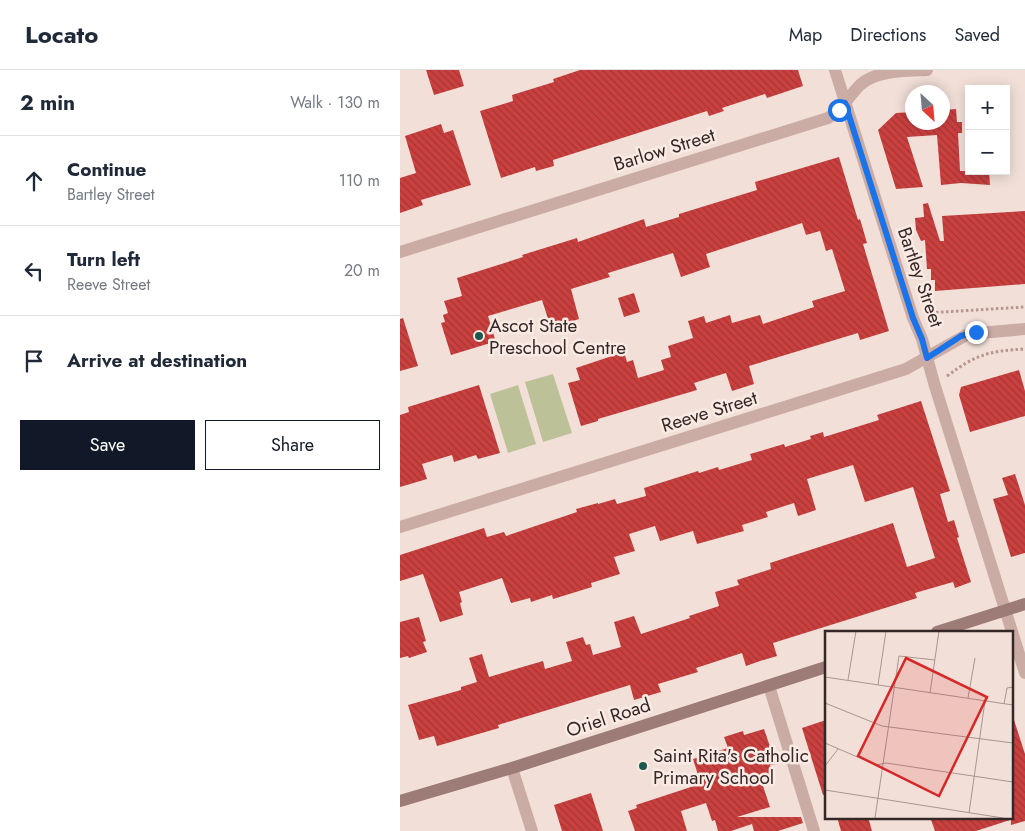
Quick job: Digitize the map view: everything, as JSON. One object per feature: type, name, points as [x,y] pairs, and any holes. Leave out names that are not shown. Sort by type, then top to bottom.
[{"type":"street","name":"Bartley Street","points":[[835,70],[913,318],[922,339],[1025,672]]},
{"type":"street","name":"Barlow Street","points":[[400,252],[828,118],[839,110],[861,84],[868,79],[885,73],[927,70]]},
{"type":"street","name":"Reeve Street","points":[[400,527],[906,369],[968,334],[1025,329]]},
{"type":"street","points":[[940,631],[1025,604]]},
{"type":"street","name":"Oriel Road","points":[[400,801],[512,768],[825,667]]},
{"type":"street","points":[[769,686],[814,831]]},
{"type":"street","points":[[512,768],[532,831]]},
{"type":"path","points":[[925,313],[1025,307]]},
{"type":"path","points":[[945,378],[975,358],[996,350],[1025,349]]},
{"type":"green space","points":[[553,374],[572,433],[543,442],[525,382]]},
{"type":"green space","points":[[518,385],[536,444],[508,453],[490,394]]},
{"type":"building","points":[[426,70],[459,70],[464,86],[434,95]]},
{"type":"building","points":[[580,70],[798,70],[803,86],[767,98],[765,94],[722,108],[724,111],[709,116],[707,111],[553,160],[554,166],[536,171],[535,167],[501,178],[480,111],[513,101],[512,95],[554,82],[553,79]]},
{"type":"building","points":[[950,109],[956,109],[957,122],[962,122],[962,133],[958,133],[960,171],[965,171],[965,175],[989,175],[990,185],[961,183],[941,185],[937,135],[907,137],[923,187],[896,189],[878,130],[896,113],[905,112],[905,130],[950,130]]},
{"type":"building","points":[[441,124],[444,133],[453,130],[471,185],[421,200],[423,205],[400,213],[400,178],[416,173],[405,136]]},
{"type":"building","points":[[839,157],[867,243],[863,244],[889,331],[860,340],[858,333],[749,366],[754,384],[732,391],[726,373],[694,383],[697,390],[598,419],[598,421],[581,426],[568,383],[580,380],[576,368],[624,352],[627,362],[633,360],[638,378],[664,370],[661,360],[671,357],[668,346],[693,338],[688,321],[704,316],[706,323],[730,315],[732,323],[760,315],[763,324],[814,307],[812,301],[845,291],[832,249],[826,251],[820,231],[806,235],[802,223],[706,254],[710,267],[681,277],[673,253],[608,273],[610,277],[571,289],[579,319],[551,328],[542,300],[488,316],[497,346],[487,344],[451,355],[441,323],[445,322],[443,315],[448,313],[444,301],[462,296],[457,278],[523,257],[522,255],[577,238],[578,242],[644,219],[646,227],[679,217],[679,214],[757,190],[755,182]]},
{"type":"building","points":[[928,203],[940,241],[944,241],[942,216],[1025,211],[1025,284],[935,291],[935,280],[931,280],[931,269],[927,269],[925,240],[921,241],[916,230],[915,218],[924,217],[923,204]]},
{"type":"building","points":[[634,293],[640,312],[624,317],[618,298]]},
{"type":"building","points":[[403,318],[418,366],[400,371],[400,319]]},
{"type":"building","points":[[1019,370],[1025,391],[1025,416],[970,432],[959,395],[961,387]]},
{"type":"building","points":[[479,385],[500,453],[478,459],[476,455],[454,462],[452,455],[422,464],[427,479],[400,487],[400,415],[409,412],[408,407]]},
{"type":"building","points":[[921,401],[950,491],[940,494],[948,522],[954,520],[959,537],[957,538],[971,582],[955,588],[953,582],[915,593],[917,598],[773,643],[777,656],[746,666],[742,653],[696,668],[698,672],[658,684],[661,692],[634,700],[630,685],[498,725],[499,728],[437,746],[434,736],[419,740],[408,705],[461,690],[461,687],[477,682],[469,658],[482,654],[489,677],[543,661],[545,669],[572,661],[566,642],[583,637],[586,645],[590,644],[593,655],[621,647],[614,622],[634,616],[641,634],[690,618],[689,616],[719,606],[715,592],[739,585],[737,580],[771,569],[770,563],[893,523],[907,567],[935,558],[913,487],[865,502],[853,465],[807,479],[816,510],[798,516],[794,503],[766,512],[768,517],[742,525],[744,531],[697,544],[693,531],[660,541],[655,526],[629,534],[635,551],[614,557],[620,574],[591,583],[592,587],[553,599],[552,595],[531,602],[530,598],[511,603],[502,578],[459,592],[463,615],[440,622],[423,574],[400,581],[400,555],[484,528],[487,537],[504,532],[506,536],[577,512],[576,509],[615,499],[617,504],[646,496],[644,488],[698,471],[699,473],[718,467],[719,470],[752,460],[750,454],[784,444],[785,447],[811,439],[810,436],[823,432],[824,437],[879,420],[877,415]]},
{"type":"building","points":[[1015,474],[1025,505],[1025,553],[1011,557],[993,499],[1008,495],[1002,478]]},
{"type":"building","points":[[419,617],[426,641],[423,642],[427,652],[409,658],[408,656],[400,658],[400,622]]},
{"type":"building","points":[[825,720],[825,794],[823,795],[802,728]]},
{"type":"building","points":[[1012,720],[1014,720],[1025,754],[1025,821],[1011,825]]},
{"type":"building","points":[[764,729],[776,764],[770,765],[774,776],[761,780],[770,807],[737,817],[801,817],[803,823],[778,831],[754,831],[752,824],[731,831],[718,831],[715,820],[712,821],[706,803],[681,811],[687,831],[635,831],[628,811],[637,808],[636,805],[694,786],[692,781],[699,778],[693,759],[728,748],[724,737],[743,731],[744,735]]},
{"type":"building","points":[[591,793],[603,831],[562,831],[554,805]]},
{"type":"building","points":[[837,818],[868,818],[872,831],[841,831]]},
{"type":"building","points":[[930,818],[1010,818],[1010,820],[976,831],[935,831]]},
{"type":"place","name":"Ascot State Preschool Centre","points":[[479,336]]},
{"type":"place","name":"Saint Rita's Catholic Primary School","points":[[643,766]]},
{"type":"route","points":[[839,110],[845,103],[927,358],[961,336],[976,332]]}]
